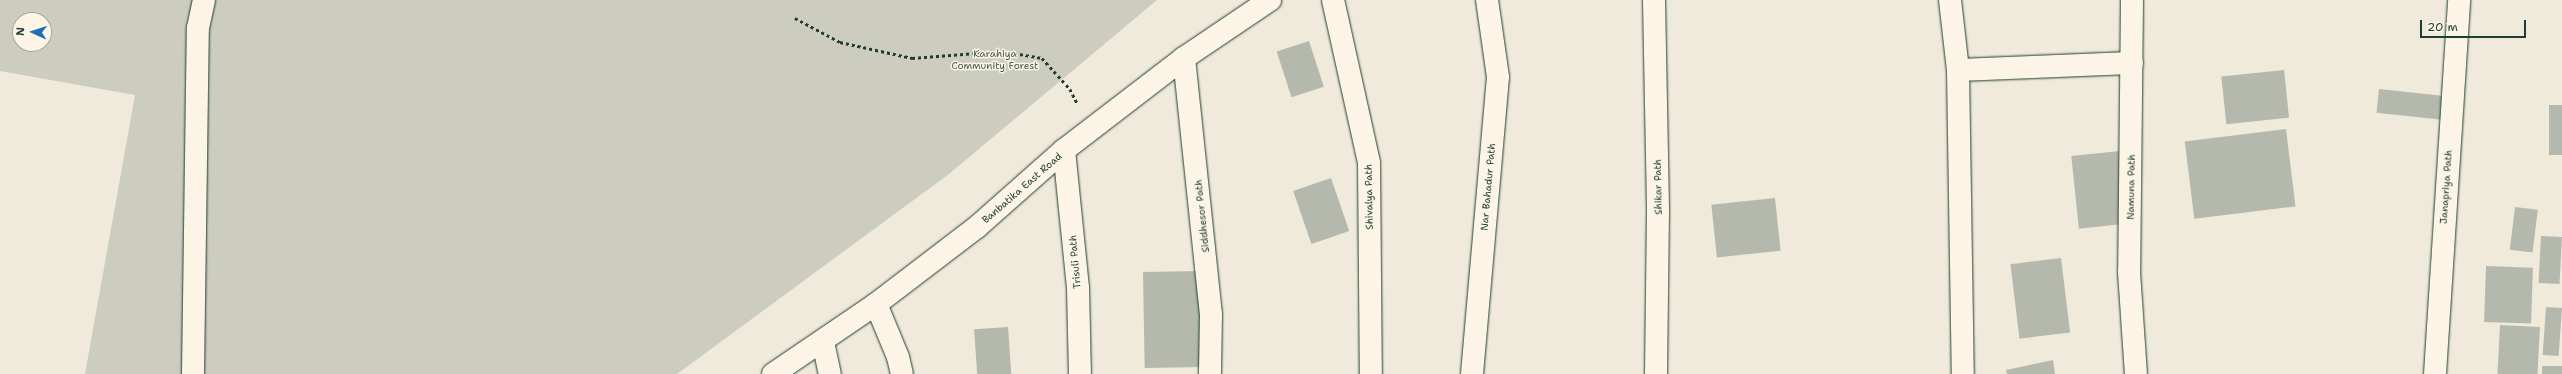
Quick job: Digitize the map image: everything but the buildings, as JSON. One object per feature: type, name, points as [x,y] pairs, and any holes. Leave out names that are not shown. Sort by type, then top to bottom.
[{"type":"street","points":[[193,374],[198,28],[204,0]]},
{"type":"street","name":"Banbatika East Road","points":[[772,374],[823,342],[876,304],[977,227],[1064,150],[1184,58],[1270,0]]},
{"type":"street","name":"Shivalya Path","points":[[1333,0],[1369,163],[1371,374]]},
{"type":"street","name":"Nar Bahadur Path","points":[[1472,374],[1498,77],[1487,0]]},
{"type":"street","name":"Shikar Path","points":[[1654,0],[1658,211],[1656,374]]},
{"type":"street","points":[[1950,0],[1958,70],[1962,374]]},
{"type":"street","name":"Namuna Path","points":[[2132,0],[2129,272],[2136,374]]},
{"type":"street","name":"Janapriya Path","points":[[2435,374],[2459,0]]},
{"type":"street","name":"Siddhesor Path","points":[[1184,58],[1211,314],[1210,374]]},
{"type":"street","points":[[1958,70],[2132,63]]},
{"type":"street","name":"Trisuli Path","points":[[1064,150],[1078,288],[1080,374]]},
{"type":"street","points":[[876,304],[898,357],[902,374]]},
{"type":"street","points":[[823,342],[830,374]]},
{"type":"path","points":[[795,18],[840,42],[912,58],[1002,51],[1042,58],[1070,89],[1091,130]]},
{"type":"green space","name":"Karahiya Community Forest","points":[[0,0],[1157,0],[949,174],[677,374],[85,374],[135,95],[0,71]]}]
